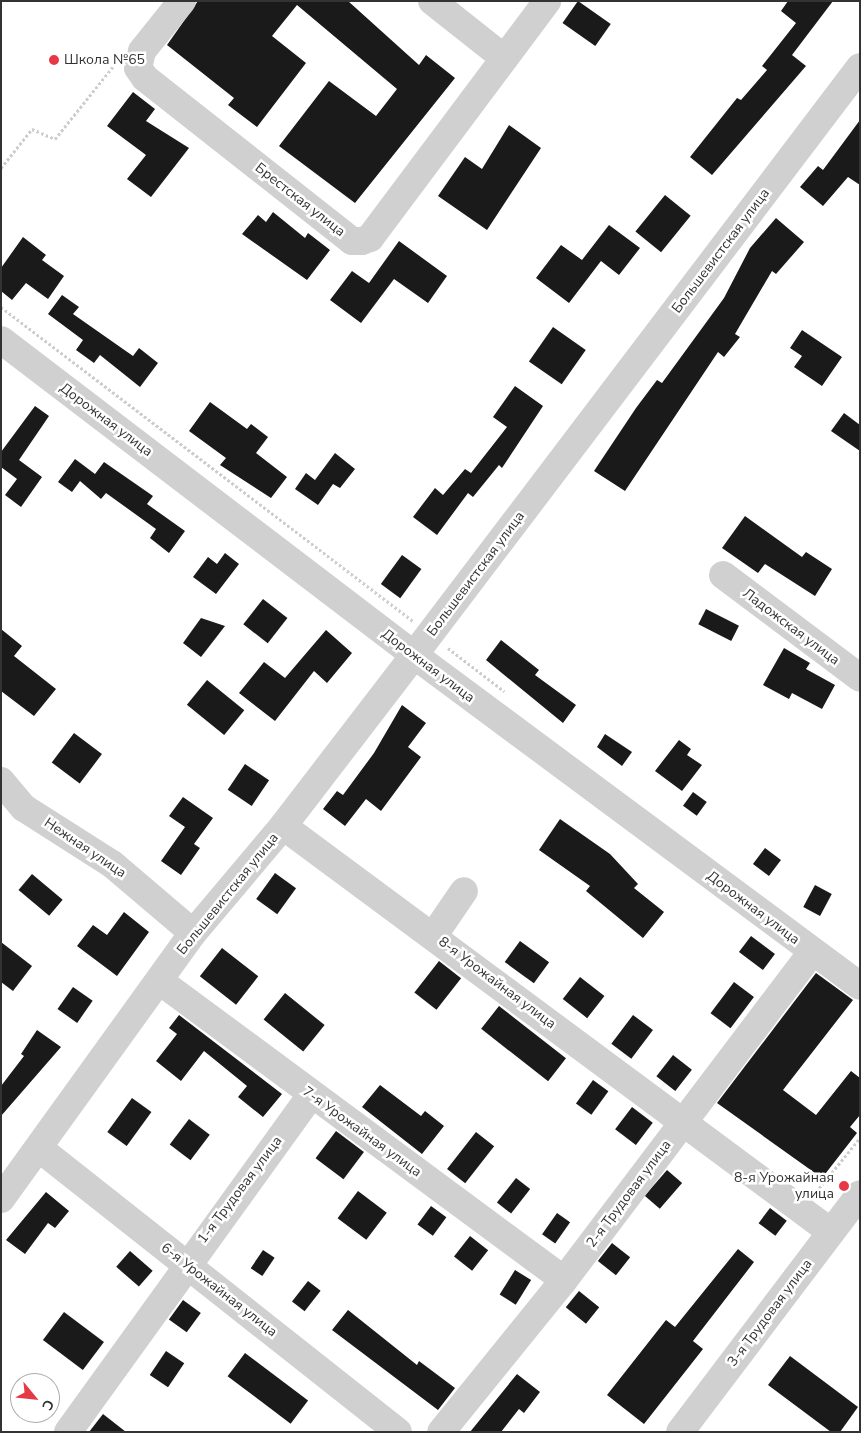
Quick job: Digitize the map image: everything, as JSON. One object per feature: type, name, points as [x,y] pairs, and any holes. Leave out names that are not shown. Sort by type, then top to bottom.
[{"type":"street","name":"Брестская улица","points":[[182,1],[142,51],[138,68],[145,78],[352,241],[370,238],[548,1]]},
{"type":"street","points":[[432,1],[504,58]]},
{"type":"street","name":"Большевистская улица","points":[[1,1199],[40,1149],[161,982],[193,933],[282,826],[414,655],[860,68]]},
{"type":"street","name":"Дорожная улица","points":[[1,340],[414,655],[560,777],[860,986]]},
{"type":"street","name":"Ладожская улица","points":[[723,575],[860,678]]},
{"type":"street","name":"Нежная улица","points":[[1,782],[24,808],[112,864],[193,933]]},
{"type":"street","name":"8-я Урожайная улица","points":[[282,826],[434,935],[682,1124],[831,1232]]},
{"type":"street","points":[[434,935],[464,891]]},
{"type":"street","name":"2-я Трудовая улица","points":[[441,1432],[564,1280],[812,952]]},
{"type":"street","name":"7-я Урожайная улица","points":[[161,982],[311,1095],[564,1280]]},
{"type":"street","name":"1-я Трудовая улица","points":[[68,1432],[185,1264],[311,1095]]},
{"type":"street","name":"6-я Урожайная улица","points":[[40,1149],[398,1432]]},
{"type":"street","name":"3-я Трудовая улица","points":[[680,1432],[860,1194]]},
{"type":"path","points":[[1,168],[32,129],[55,138],[123,55]]},
{"type":"path","points":[[802,1210],[860,1138]]},
{"type":"building","points":[[198,1],[348,1],[419,65],[426,55],[455,78],[355,203],[279,146],[329,81],[376,116],[397,89],[297,5],[272,36],[306,63],[257,127],[228,105],[234,98],[167,45]]},
{"type":"building","points":[[578,1],[611,24],[595,46],[563,23]]},
{"type":"building","points":[[788,1],[833,1],[792,55],[806,66],[712,175],[690,157],[737,98],[741,100],[767,70],[762,66],[796,23],[781,11]]},
{"type":"building","points":[[133,92],[155,109],[146,121],[189,148],[151,197],[127,179],[146,155],[107,126]]},
{"type":"building","points":[[860,120],[860,185],[848,177],[823,206],[800,187],[818,166],[823,170]]},
{"type":"building","points":[[509,125],[541,148],[487,230],[438,196],[465,157],[482,169]]},
{"type":"building","points":[[665,195],[691,216],[661,252],[635,232]]},
{"type":"building","points":[[273,212],[305,238],[308,233],[330,250],[307,280],[242,234],[258,215],[266,222]]},
{"type":"building","points":[[776,218],[804,242],[776,274],[772,271],[735,334],[740,337],[724,357],[718,352],[625,491],[594,471],[657,380],[662,383],[724,298],[750,248]]},
{"type":"building","points":[[609,225],[640,248],[619,275],[601,261],[569,303],[536,278],[561,245],[582,260]]},
{"type":"building","points":[[23,237],[46,255],[42,260],[64,276],[48,299],[26,283],[12,300],[1,291],[1,268]]},
{"type":"building","points":[[399,241],[447,276],[428,303],[394,279],[361,323],[330,300],[352,271],[369,283]]},
{"type":"building","points":[[62,295],[79,307],[73,314],[133,356],[139,348],[158,363],[140,387],[100,355],[94,363],[76,350],[83,340],[48,314]]},
{"type":"building","points":[[553,327],[586,350],[562,384],[529,361]]},
{"type":"building","points":[[802,330],[842,357],[822,386],[794,367],[802,356],[790,348]]},
{"type":"building","points":[[515,386],[543,406],[502,468],[499,465],[473,497],[468,493],[437,535],[413,517],[435,488],[443,495],[465,469],[471,473],[507,427],[493,417]]},
{"type":"building","points":[[210,402],[247,429],[251,424],[268,437],[256,453],[287,477],[271,498],[220,465],[226,458],[189,431]]},
{"type":"building","points":[[35,406],[49,416],[19,460],[42,477],[21,507],[5,495],[17,479],[1,467],[1,452]]},
{"type":"building","points":[[844,413],[860,425],[860,451],[831,431]]},
{"type":"building","points":[[335,453],[355,469],[340,488],[333,484],[318,505],[295,489],[306,473],[315,480]]},
{"type":"building","points":[[75,459],[95,474],[104,462],[153,496],[147,504],[185,531],[169,553],[150,538],[156,529],[106,493],[101,499],[80,481],[72,492],[58,482]]},
{"type":"building","points":[[745,516],[802,557],[806,552],[832,569],[815,596],[765,564],[758,573],[722,548]]},
{"type":"building","points":[[225,553],[239,564],[216,594],[193,577],[208,557],[217,564]]},
{"type":"building","points":[[402,555],[421,569],[400,598],[381,584]]},
{"type":"building","points":[[263,599],[287,618],[268,643],[243,624]]},
{"type":"building","points":[[706,609],[739,626],[731,641],[698,624]]},
{"type":"building","points":[[201,618],[225,626],[201,657],[183,643]]},
{"type":"building","points":[[1,629],[22,646],[14,656],[56,689],[34,716],[1,691]]},
{"type":"building","points":[[326,630],[352,653],[327,683],[314,671],[275,721],[239,693],[264,662],[285,678]]},
{"type":"building","points":[[501,640],[539,670],[535,675],[576,705],[563,723],[486,660]]},
{"type":"building","points":[[784,648],[810,663],[806,669],[835,685],[822,709],[792,693],[789,699],[763,685]]},
{"type":"building","points":[[207,680],[244,710],[224,735],[187,705]]},
{"type":"building","points":[[402,705],[426,723],[408,747],[421,757],[381,811],[366,799],[345,826],[323,809],[337,791],[343,795],[374,753]]},
{"type":"building","points":[[74,733],[102,754],[80,784],[52,763]]},
{"type":"building","points":[[605,734],[632,752],[622,766],[597,747]]},
{"type":"building","points":[[679,740],[691,749],[687,755],[702,765],[682,791],[655,771]]},
{"type":"building","points":[[245,764],[269,780],[252,806],[228,790]]},
{"type":"building","points":[[693,792],[707,802],[697,816],[683,806]]},
{"type":"building","points":[[183,797],[213,818],[194,844],[200,848],[181,875],[161,861],[185,827],[169,816]]},
{"type":"building","points":[[560,819],[610,854],[638,884],[634,888],[664,912],[643,938],[586,891],[590,886],[539,850]]},
{"type":"building","points":[[765,848],[781,860],[769,876],[753,864]]},
{"type":"building","points":[[275,873],[296,888],[277,914],[256,899]]},
{"type":"building","points":[[32,874],[63,900],[49,916],[19,890]]},
{"type":"building","points":[[815,885],[832,894],[820,916],[803,907]]},
{"type":"building","points":[[124,912],[149,932],[117,976],[77,946],[93,925],[107,935]]},
{"type":"building","points":[[751,936],[775,954],[763,970],[739,952]]},
{"type":"building","points":[[520,941],[549,962],[534,983],[505,962]]},
{"type":"building","points":[[1,942],[32,966],[13,991],[1,982]]},
{"type":"building","points":[[222,948],[258,976],[236,1005],[200,976]]},
{"type":"building","points":[[439,961],[461,978],[436,1010],[414,993]]},
{"type":"building","points":[[816,973],[853,1000],[783,1090],[816,1115],[851,1071],[860,1078],[860,1115],[850,1127],[857,1133],[822,1178],[717,1103]]},
{"type":"building","points":[[580,977],[604,996],[587,1018],[563,999]]},
{"type":"building","points":[[734,982],[754,997],[730,1028],[711,1013]]},
{"type":"building","points":[[73,987],[93,1001],[77,1023],[58,1009]]},
{"type":"building","points":[[285,993],[325,1025],[303,1052],[264,1019]]},
{"type":"building","points":[[499,1006],[566,1058],[548,1081],[481,1029]]},
{"type":"building","points":[[179,1015],[282,1094],[263,1117],[238,1097],[247,1086],[204,1051],[181,1081],[156,1061],[177,1034],[169,1028]]},
{"type":"building","points":[[633,1015],[653,1030],[631,1059],[611,1044]]},
{"type":"building","points":[[37,1030],[61,1047],[1,1116],[1,1086],[24,1056],[21,1054]]},
{"type":"building","points":[[673,1055],[692,1070],[675,1091],[656,1076]]},
{"type":"building","points":[[593,1080],[608,1091],[591,1115],[576,1103]]},
{"type":"building","points":[[380,1085],[421,1116],[425,1111],[444,1126],[422,1154],[362,1107]]},
{"type":"building","points":[[132,1098],[151,1112],[127,1146],[107,1132]]},
{"type":"building","points":[[632,1107],[653,1123],[636,1145],[615,1129]]},
{"type":"building","points":[[189,1119],[210,1135],[191,1160],[170,1145]]},
{"type":"building","points":[[336,1131],[364,1152],[343,1179],[316,1158]]},
{"type":"building","points":[[476,1132],[494,1146],[465,1183],[447,1169]]},
{"type":"building","points":[[667,1170],[682,1183],[660,1209],[645,1196]]},
{"type":"building","points":[[516,1178],[530,1189],[511,1214],[497,1202]]},
{"type":"building","points":[[358,1191],[387,1213],[366,1240],[338,1218]]},
{"type":"building","points":[[46,1192],[69,1211],[55,1228],[48,1223],[25,1254],[6,1240]]},
{"type":"building","points":[[431,1206],[446,1217],[433,1236],[417,1225]]},
{"type":"building","points":[[770,1208],[787,1221],[775,1236],[759,1223]]},
{"type":"building","points":[[557,1213],[570,1222],[555,1243],[542,1234]]},
{"type":"building","points":[[470,1236],[488,1250],[472,1271],[454,1256]]},
{"type":"building","points":[[612,1243],[630,1257],[616,1275],[598,1261]]},
{"type":"building","points":[[738,1249],[754,1262],[693,1341],[703,1349],[644,1424],[607,1395],[666,1320],[675,1327]]},
{"type":"building","points":[[263,1250],[275,1258],[262,1276],[251,1268]]},
{"type":"building","points":[[130,1251],[153,1271],[139,1287],[116,1267]]},
{"type":"building","points":[[515,1270],[531,1280],[516,1305],[500,1295]]},
{"type":"building","points":[[308,1281],[321,1291],[305,1311],[292,1301]]},
{"type":"building","points":[[579,1291],[599,1307],[586,1324],[566,1307]]},
{"type":"building","points":[[183,1300],[201,1313],[187,1332],[169,1319]]},
{"type":"building","points":[[348,1310],[417,1365],[419,1361],[455,1388],[438,1410],[332,1330]]},
{"type":"building","points":[[64,1312],[104,1342],[83,1370],[43,1340]]},
{"type":"building","points":[[166,1351],[184,1363],[168,1387],[150,1375]]},
{"type":"building","points":[[245,1353],[308,1401],[291,1424],[228,1376]]},
{"type":"building","points":[[790,1356],[858,1407],[840,1432],[831,1432],[768,1385]]},
{"type":"building","points":[[517,1374],[540,1392],[524,1413],[519,1409],[501,1432],[470,1432]]},
{"type":"building","points":[[103,1414],[126,1432],[89,1432]]},
{"type":"place","name":"Школа №65","points":[[54,60]]},
{"type":"place","name":"8-я Урожайная улица","points":[[844,1186]]}]
